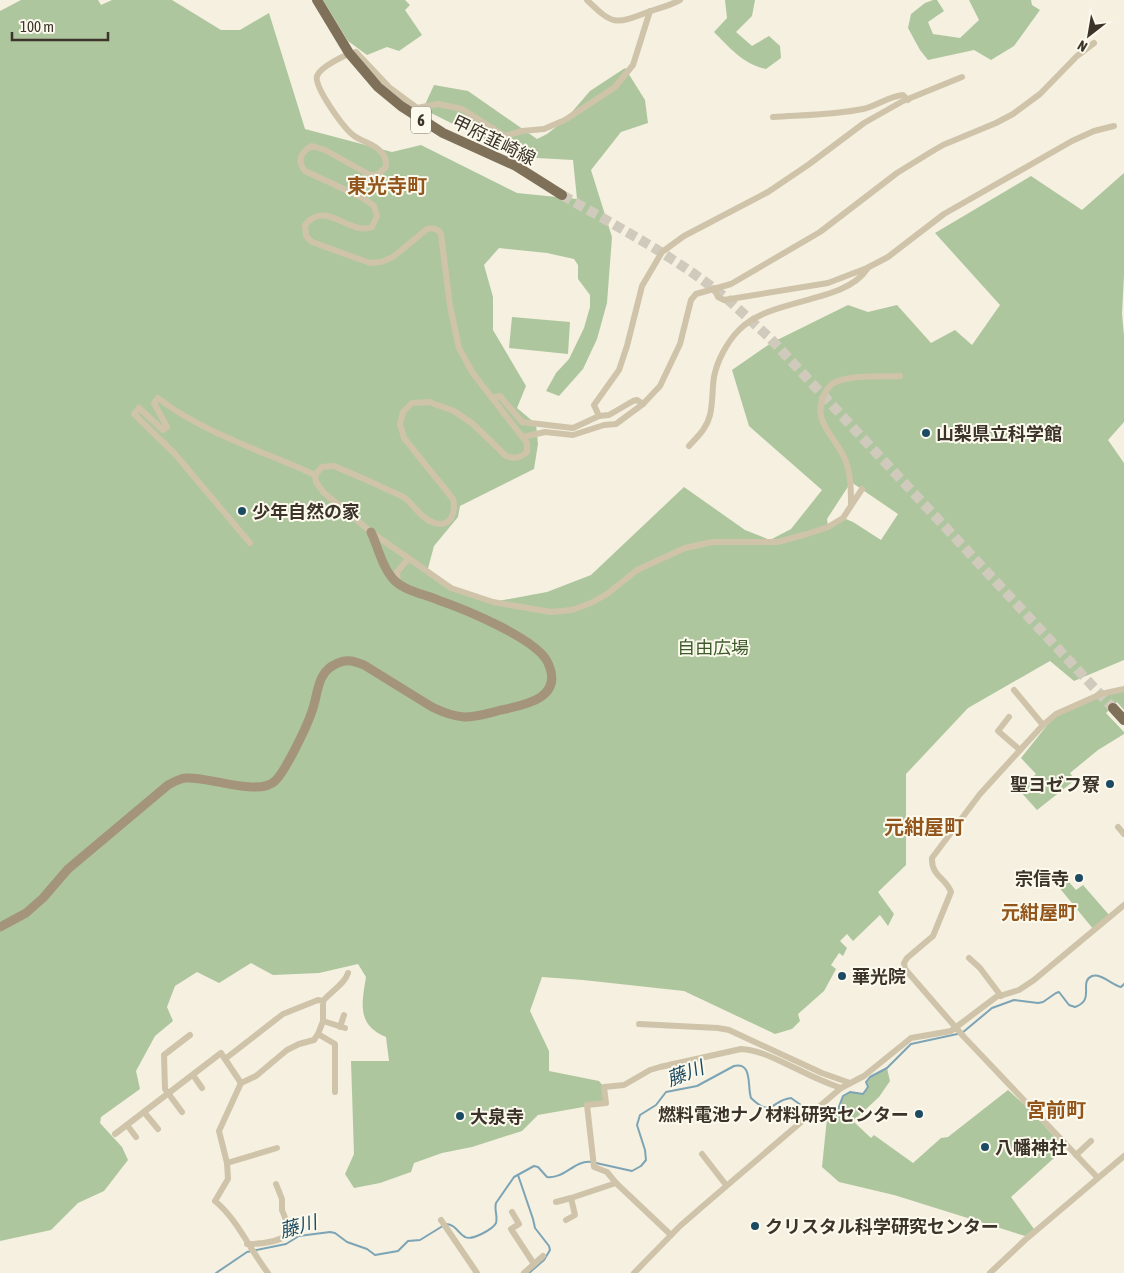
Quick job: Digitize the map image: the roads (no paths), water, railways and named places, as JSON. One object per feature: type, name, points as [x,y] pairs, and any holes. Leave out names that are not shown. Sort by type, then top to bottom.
[{"type":"main road","name":"甲府韮崎線","points":[[317,0],[349,53],[378,86],[400,106],[444,133],[516,166],[562,195]]},
{"type":"main road","points":[[0,927],[26,913],[43,898],[68,869],[168,784],[186,778],[253,787],[265,786],[275,782],[284,769],[312,713],[320,680],[334,664],[353,660],[443,713],[463,717],[473,717],[528,704],[544,695],[549,688],[551,673],[544,656],[532,646],[481,616],[403,587],[388,572],[371,532]]},
{"type":"main road","points":[[1113,708],[1124,720]]},
{"type":"street","points":[[587,0],[605,18],[623,22],[650,11],[669,6],[680,0]]},
{"type":"street","points":[[650,11],[633,65],[615,87],[565,120],[544,129],[522,131],[505,136],[462,109],[438,104],[417,108],[390,88],[356,52],[349,53],[333,64],[322,68],[317,75],[316,82],[332,110],[350,133],[376,146],[382,152],[386,167],[377,175],[370,175],[325,150],[312,146],[301,154],[300,165],[305,171],[370,203],[374,206],[377,216],[372,227],[368,228],[362,228],[319,215],[311,217],[305,225],[306,236],[312,242],[360,261],[376,263],[393,258],[427,229],[439,231],[441,234],[450,306],[459,348],[472,372],[527,443],[527,452],[522,456],[512,458],[506,456],[473,424],[454,411],[429,402],[412,403],[403,412],[400,424],[404,438],[452,499],[454,514],[447,523],[433,523],[404,497],[334,466],[322,467],[315,475],[316,482],[323,492],[371,532],[451,588],[493,602],[552,612],[572,610],[591,603],[607,594],[636,570],[685,548],[712,542],[778,542],[828,527],[843,518],[862,489]]},
{"type":"street","points":[[523,437],[545,432],[573,435],[604,425],[616,424],[643,404],[660,386],[680,344],[692,300],[696,294],[731,284],[820,232],[897,173],[931,152],[1013,114],[1040,94],[1077,56],[1094,43]]},
{"type":"street","points":[[599,416],[594,405],[619,370],[642,286],[662,252],[684,236],[768,192],[808,166],[864,123],[908,100],[962,77]]},
{"type":"street","points":[[773,117],[865,109],[881,104],[895,96],[903,95],[908,100]]},
{"type":"street","points":[[714,288],[718,297],[724,300],[828,283],[867,268],[888,257],[944,214],[1072,141],[1114,126]]},
{"type":"street","points":[[689,446],[705,428],[710,414],[714,376],[720,357],[739,330],[759,315],[775,308],[807,300],[841,288],[862,276],[867,268]]},
{"type":"street","points":[[851,506],[851,482],[846,463],[821,419],[819,408],[822,398],[833,383],[844,379],[900,376]]},
{"type":"street","points":[[492,398],[500,396],[522,422],[573,428],[599,416],[608,416],[633,401],[637,400],[643,404]]},
{"type":"street","points":[[250,543],[175,454],[134,414],[139,408],[164,430],[167,427],[154,403],[158,398],[206,428],[315,475]]},
{"type":"street","points":[[398,583],[397,572],[408,559]]},
{"type":"street","points":[[1097,1177],[964,1037],[905,969],[904,963],[907,958],[933,936],[951,892],[933,870],[932,858],[980,794],[1043,725],[1056,714],[1101,694],[1124,689]]},
{"type":"street","points":[[1014,690],[1043,725]]},
{"type":"street","points":[[1009,717],[998,731],[1020,750]]},
{"type":"street","points":[[1118,827],[1124,834]]},
{"type":"street","points":[[634,1273],[671,1235],[806,1116],[841,1088],[864,1076],[911,1038],[957,1029],[996,997],[1019,990],[1034,980],[1124,905]]},
{"type":"street","points":[[968,958],[980,968],[1001,996]]},
{"type":"street","points":[[267,1273],[228,1212],[215,1201],[228,1179],[227,1163],[220,1132],[242,1082],[256,1076],[288,1050],[299,1044],[314,1040],[323,1022],[323,1001],[346,979],[348,974]]},
{"type":"street","points":[[225,1059],[283,1014],[318,1000],[323,1001]]},
{"type":"street","points":[[323,1022],[343,1028],[344,1015]]},
{"type":"street","points":[[639,1024],[729,1030],[822,1073],[850,1083]]},
{"type":"street","points":[[318,1034],[335,1044],[335,1092]]},
{"type":"street","points":[[182,1112],[166,1089],[164,1055],[190,1035]]},
{"type":"street","points":[[671,1235],[616,1183],[607,1172],[594,1167],[587,1105],[606,1103],[604,1088],[624,1085],[650,1070],[660,1067],[729,1051],[751,1050],[841,1088]]},
{"type":"street","points":[[115,1134],[221,1053],[242,1082]]},
{"type":"street","points":[[193,1075],[202,1088]]},
{"type":"street","points":[[144,1112],[158,1129]]},
{"type":"street","points":[[127,1125],[136,1137]]},
{"type":"street","points":[[1076,1155],[1091,1141]]},
{"type":"street","points":[[227,1163],[277,1148]]},
{"type":"street","points":[[702,1154],[726,1186]]},
{"type":"street","points":[[990,1273],[1024,1240],[1124,1156]]},
{"type":"street","points":[[556,1202],[616,1183]]},
{"type":"street","points":[[249,1245],[282,1240],[291,1233],[282,1210],[282,1199],[276,1184]]},
{"type":"street","points":[[566,1220],[575,1215],[571,1198]]},
{"type":"street","points":[[512,1212],[519,1224],[511,1230],[534,1264]]},
{"type":"street","points":[[441,1221],[477,1273]]},
{"type":"street","points":[[524,1273],[543,1256]]},
{"type":"waterway","name":"藤川","points":[[815,1114],[827,1118],[835,1117],[843,1096],[850,1092],[863,1094],[868,1087],[866,1082],[870,1077],[887,1068],[911,1044],[962,1033],[992,1008],[1014,1000],[1043,1002],[1059,992],[1069,1005],[1075,1007],[1085,1000],[1086,982],[1092,976],[1099,976],[1121,987],[1124,984]]},
{"type":"waterway","name":"藤川","points":[[596,1163],[632,1171],[641,1166],[646,1160],[645,1150],[637,1125],[640,1115],[656,1105],[666,1092],[697,1086],[734,1066],[740,1066],[747,1071],[751,1098],[758,1104],[768,1108],[784,1099],[791,1098],[811,1112]]},
{"type":"waterway","name":"藤川","points":[[216,1273],[247,1252],[286,1244],[299,1236],[335,1233],[347,1242],[367,1249],[375,1255],[398,1251],[408,1241],[420,1240],[446,1224],[455,1227],[465,1237],[477,1236],[487,1231],[496,1223],[496,1203],[514,1177],[534,1166],[538,1167],[547,1177],[553,1177],[579,1164],[591,1162]]},
{"type":"waterway","points":[[518,1175],[535,1228],[550,1250],[544,1260],[529,1273]]},
{"type":"tunnel","points":[[562,195],[683,266],[721,294],[769,337],[1113,708]]},
{"type":"place","name":"山梨県立科学館","points":[[926,433]]},
{"type":"place","name":"少年自然の家","points":[[242,511]]},
{"type":"place","name":"聖ヨゼフ寮","points":[[1110,784]]},
{"type":"place","name":"宗信寺","points":[[1079,878]]},
{"type":"place","name":"華光院","points":[[842,976]]},
{"type":"place","name":"燃料電池ナノ材料研究センター","points":[[919,1114]]},
{"type":"place","name":"大泉寺","points":[[460,1116]]},
{"type":"place","name":"八幡神社","points":[[985,1147]]},
{"type":"place","name":"クリスタル科学研究センター","points":[[755,1226]]},
{"type":"district","name":"東光寺町","points":[[387,185]]},
{"type":"district","name":"元紺屋町","points":[[924,826]]},
{"type":"district","name":"元紺屋町","points":[[1039,912]]},
{"type":"district","name":"宮前町","points":[[1056,1109]]},
{"type":"park label","name":"自由広場","points":[[713,647]]}]
